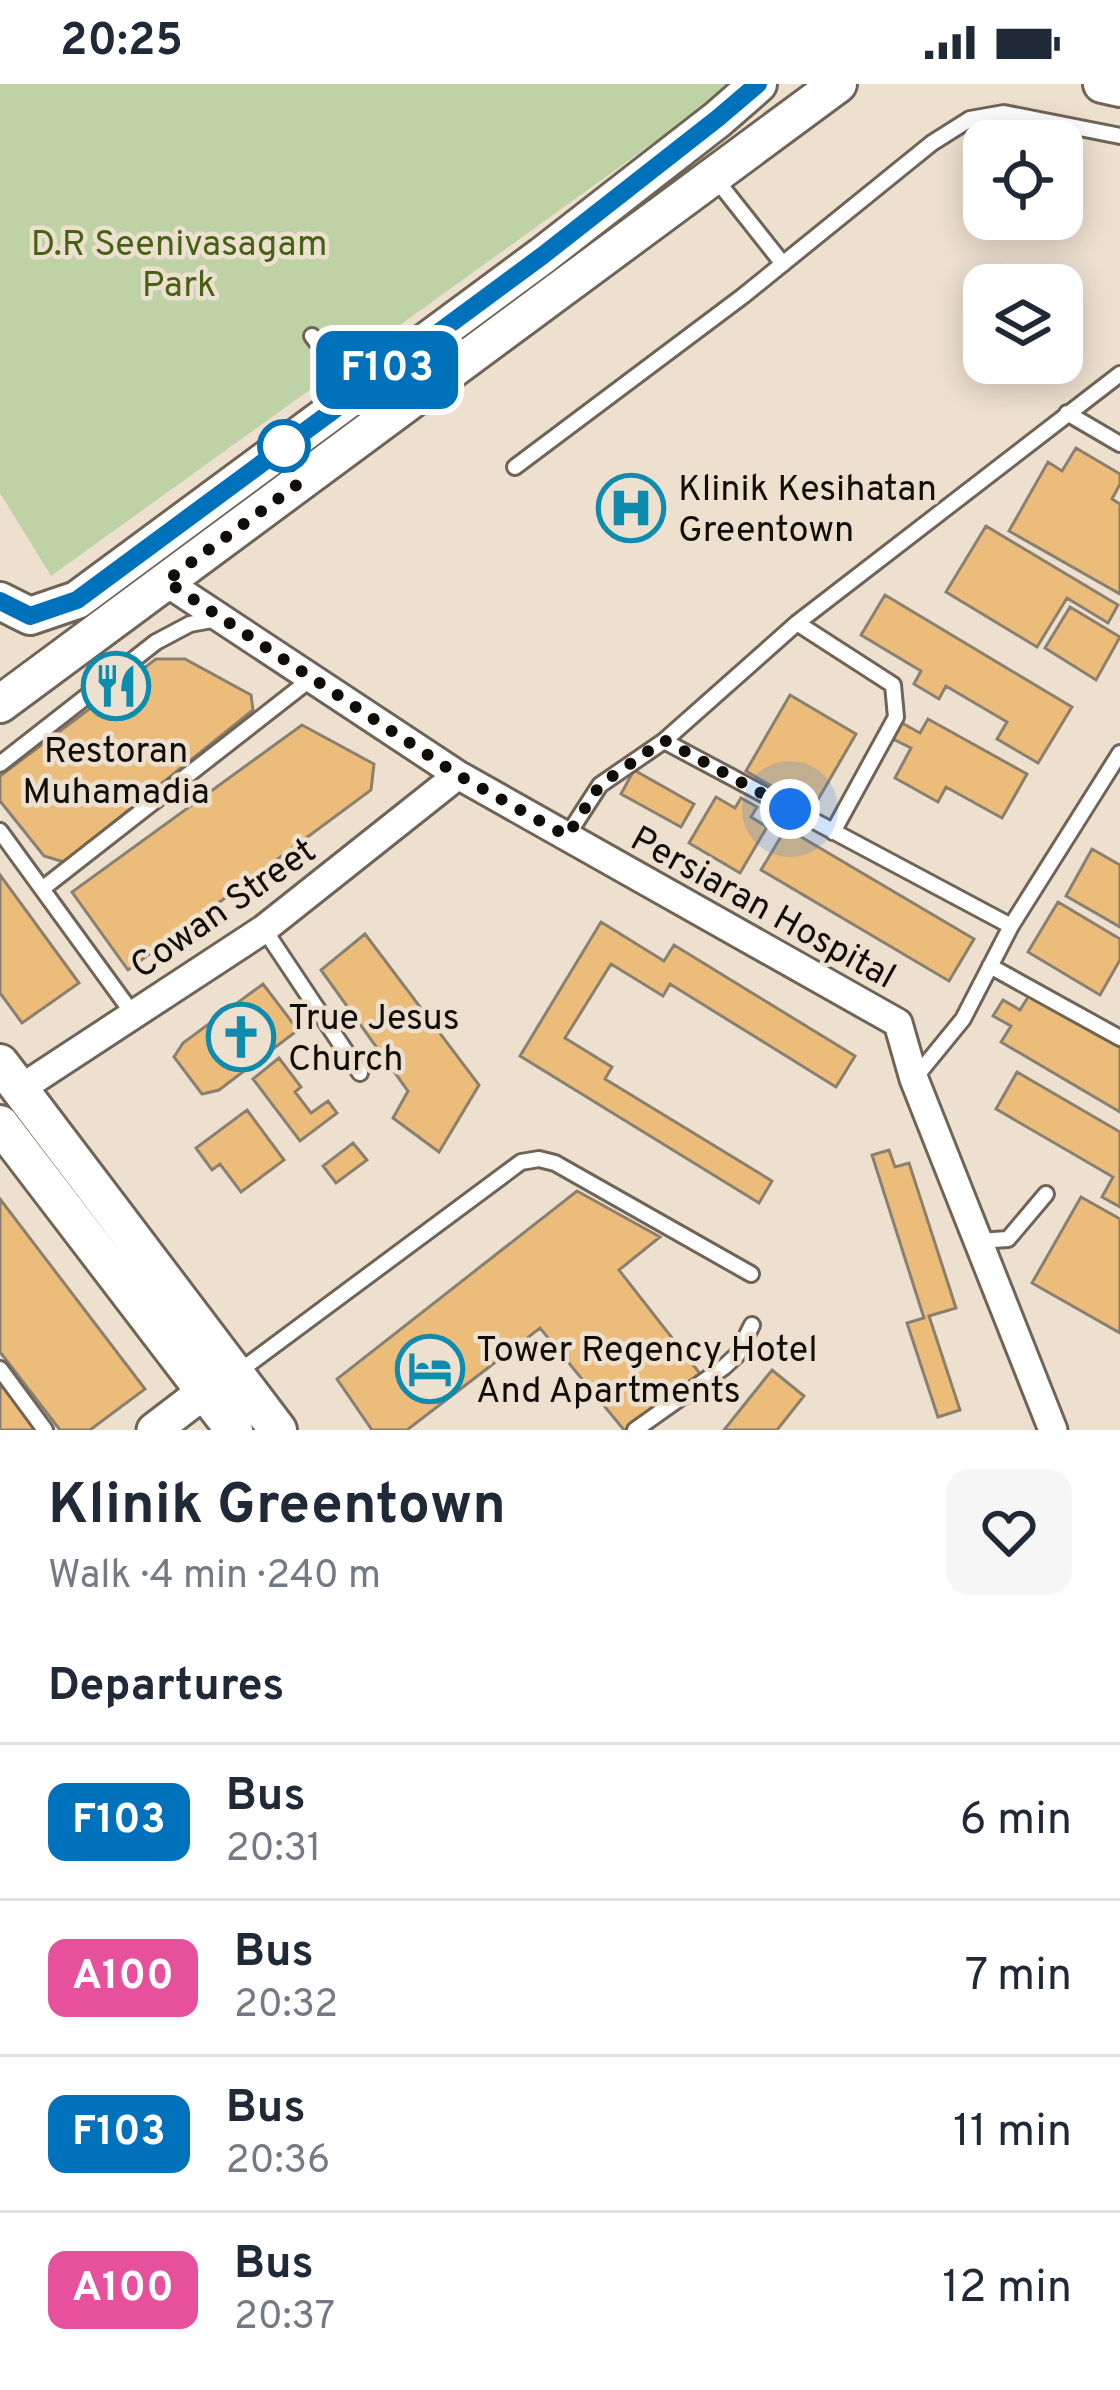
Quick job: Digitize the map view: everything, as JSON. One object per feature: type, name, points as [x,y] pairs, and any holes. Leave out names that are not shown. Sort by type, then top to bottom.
[{"type":"main road","points":[[0,601],[30,616],[77,600],[542,256],[758,84]]},
{"type":"main road","points":[[0,704],[838,84]]},
{"type":"main road","points":[[1102,84],[1120,88]]},
{"type":"main road","points":[[7,1087],[52,1134],[220,1371],[234,1430]]},
{"type":"main road","points":[[0,1124],[16,1165],[278,1430]]},
{"type":"street","name":"Persiaran Hospital","points":[[166,581],[458,775],[898,1023],[914,1079],[1053,1430]]},
{"type":"street","name":"Cowan Street","points":[[7,1087],[133,1014],[264,928],[458,775]]},
{"type":"street","points":[[154,1430],[220,1371]]},
{"type":"lane","points":[[515,466],[783,264],[932,143],[970,119],[1004,112],[1120,136]]},
{"type":"lane","points":[[712,175],[783,264]]},
{"type":"lane","points":[[312,336],[357,393]]},
{"type":"lane","points":[[567,836],[600,785],[664,740],[797,623],[1120,374]]},
{"type":"lane","points":[[1067,413],[1120,444]]},
{"type":"lane","points":[[0,764],[156,642],[190,624],[223,618]]},
{"type":"lane","points":[[797,623],[893,686],[896,716],[833,832]]},
{"type":"lane","points":[[42,889],[312,678]]},
{"type":"lane","points":[[664,740],[1011,926]]},
{"type":"lane","points":[[914,1079],[963,1019],[1011,926],[1120,753]]},
{"type":"lane","points":[[0,831],[133,1014]]},
{"type":"lane","points":[[264,928],[360,1073]]},
{"type":"lane","points":[[991,966],[1120,1038]]},
{"type":"lane","points":[[220,1371],[521,1162],[555,1163],[751,1274]]},
{"type":"lane","points":[[978,1241],[1008,1239],[1046,1194]]},
{"type":"lane","points":[[635,1430],[724,1367],[737,1354],[752,1324]]},
{"type":"lane","points":[[0,1369],[45,1430]]},
{"type":"green space","name":"D.R Seenivasagam Park","points":[[0,84],[735,84],[51,576],[0,493]]},
{"type":"building","points":[[1076,448],[1120,474],[1112,499],[1120,504],[1120,594],[1009,531],[1048,462],[1062,471]]},
{"type":"building","points":[[986,526],[1118,605],[1108,623],[1067,598],[1037,647],[946,592]]},
{"type":"building","points":[[885,595],[1072,707],[1038,763],[997,739],[1007,722],[946,686],[939,699],[914,684],[921,671],[861,635]]},
{"type":"building","points":[[1070,607],[1120,637],[1096,680],[1045,648]]},
{"type":"building","points":[[156,659],[185,659],[251,695],[253,710],[64,862],[44,856],[0,801],[0,776]]},
{"type":"building","points":[[790,695],[856,734],[812,810],[746,771]]},
{"type":"building","points":[[928,719],[1027,774],[1002,818],[946,787],[938,802],[895,778],[911,748],[893,739],[902,723],[920,733]]},
{"type":"building","points":[[302,725],[374,764],[371,790],[128,970],[72,892]]},
{"type":"building","points":[[634,770],[694,804],[681,827],[621,794]]},
{"type":"building","points":[[716,797],[735,808],[741,798],[757,807],[751,817],[767,827],[740,873],[689,843]]},
{"type":"building","points":[[786,828],[974,939],[949,981],[761,870]]},
{"type":"building","points":[[1092,849],[1120,865],[1120,927],[1066,896]]},
{"type":"building","points":[[0,875],[79,983],[22,1023],[0,993]]},
{"type":"building","points":[[1058,902],[1120,939],[1120,960],[1100,995],[1028,952]]},
{"type":"building","points":[[601,922],[664,961],[674,945],[855,1056],[836,1087],[670,984],[663,996],[611,964],[565,1038],[612,1067],[605,1079],[772,1181],[759,1203],[520,1056]]},
{"type":"building","points":[[365,934],[479,1085],[439,1152],[393,1118],[408,1091],[321,970]]},
{"type":"building","name":"True Jesus Church","points":[[263,984],[298,1030],[219,1090],[202,1094],[174,1057],[183,1043]]},
{"type":"building","points":[[1030,994],[1120,1047],[1120,1112],[1001,1042],[1011,1026],[993,1016],[1003,1000],[1020,1010]]},
{"type":"building","points":[[279,1058],[301,1087],[295,1092],[311,1113],[328,1101],[337,1113],[300,1141],[253,1079]]},
{"type":"building","points":[[1017,1072],[1120,1132],[1120,1207],[1102,1197],[1113,1177],[996,1109]]},
{"type":"building","points":[[247,1110],[284,1160],[241,1192],[220,1164],[212,1170],[196,1148]]},
{"type":"building","points":[[353,1143],[367,1160],[336,1183],[323,1166]]},
{"type":"building","points":[[889,1150],[895,1167],[909,1163],[956,1308],[929,1316],[960,1410],[938,1417],[907,1323],[924,1318],[872,1155]]},
{"type":"building","points":[[577,1191],[660,1237],[619,1270],[701,1375],[624,1430],[540,1328],[407,1430],[372,1430],[337,1379]]},
{"type":"building","points":[[1081,1197],[1120,1219],[1120,1333],[1032,1283]]},
{"type":"building","points":[[0,1199],[145,1389],[90,1430],[60,1430],[0,1352]]},
{"type":"building","points":[[772,1370],[804,1396],[777,1430],[724,1430]]},
{"type":"building","points":[[0,1383],[36,1430],[0,1430]]},
{"type":"bus line","name":"F103","points":[[0,601],[30,616],[77,600],[542,256],[758,84]]},
{"type":"place","name":"Klinik Kesihatan Greentown","points":[[631,508]]},
{"type":"place","name":"Restoran Muhamadia","points":[[116,686]]},
{"type":"place","name":"True Jesus Church","points":[[241,1037]]},
{"type":"place","name":"Tower Regency Hotel And Apartments","points":[[430,1369]]},
{"type":"route","points":[[284,446],[298,484],[166,581],[458,775],[567,836],[600,785],[664,740],[790,809]]}]
